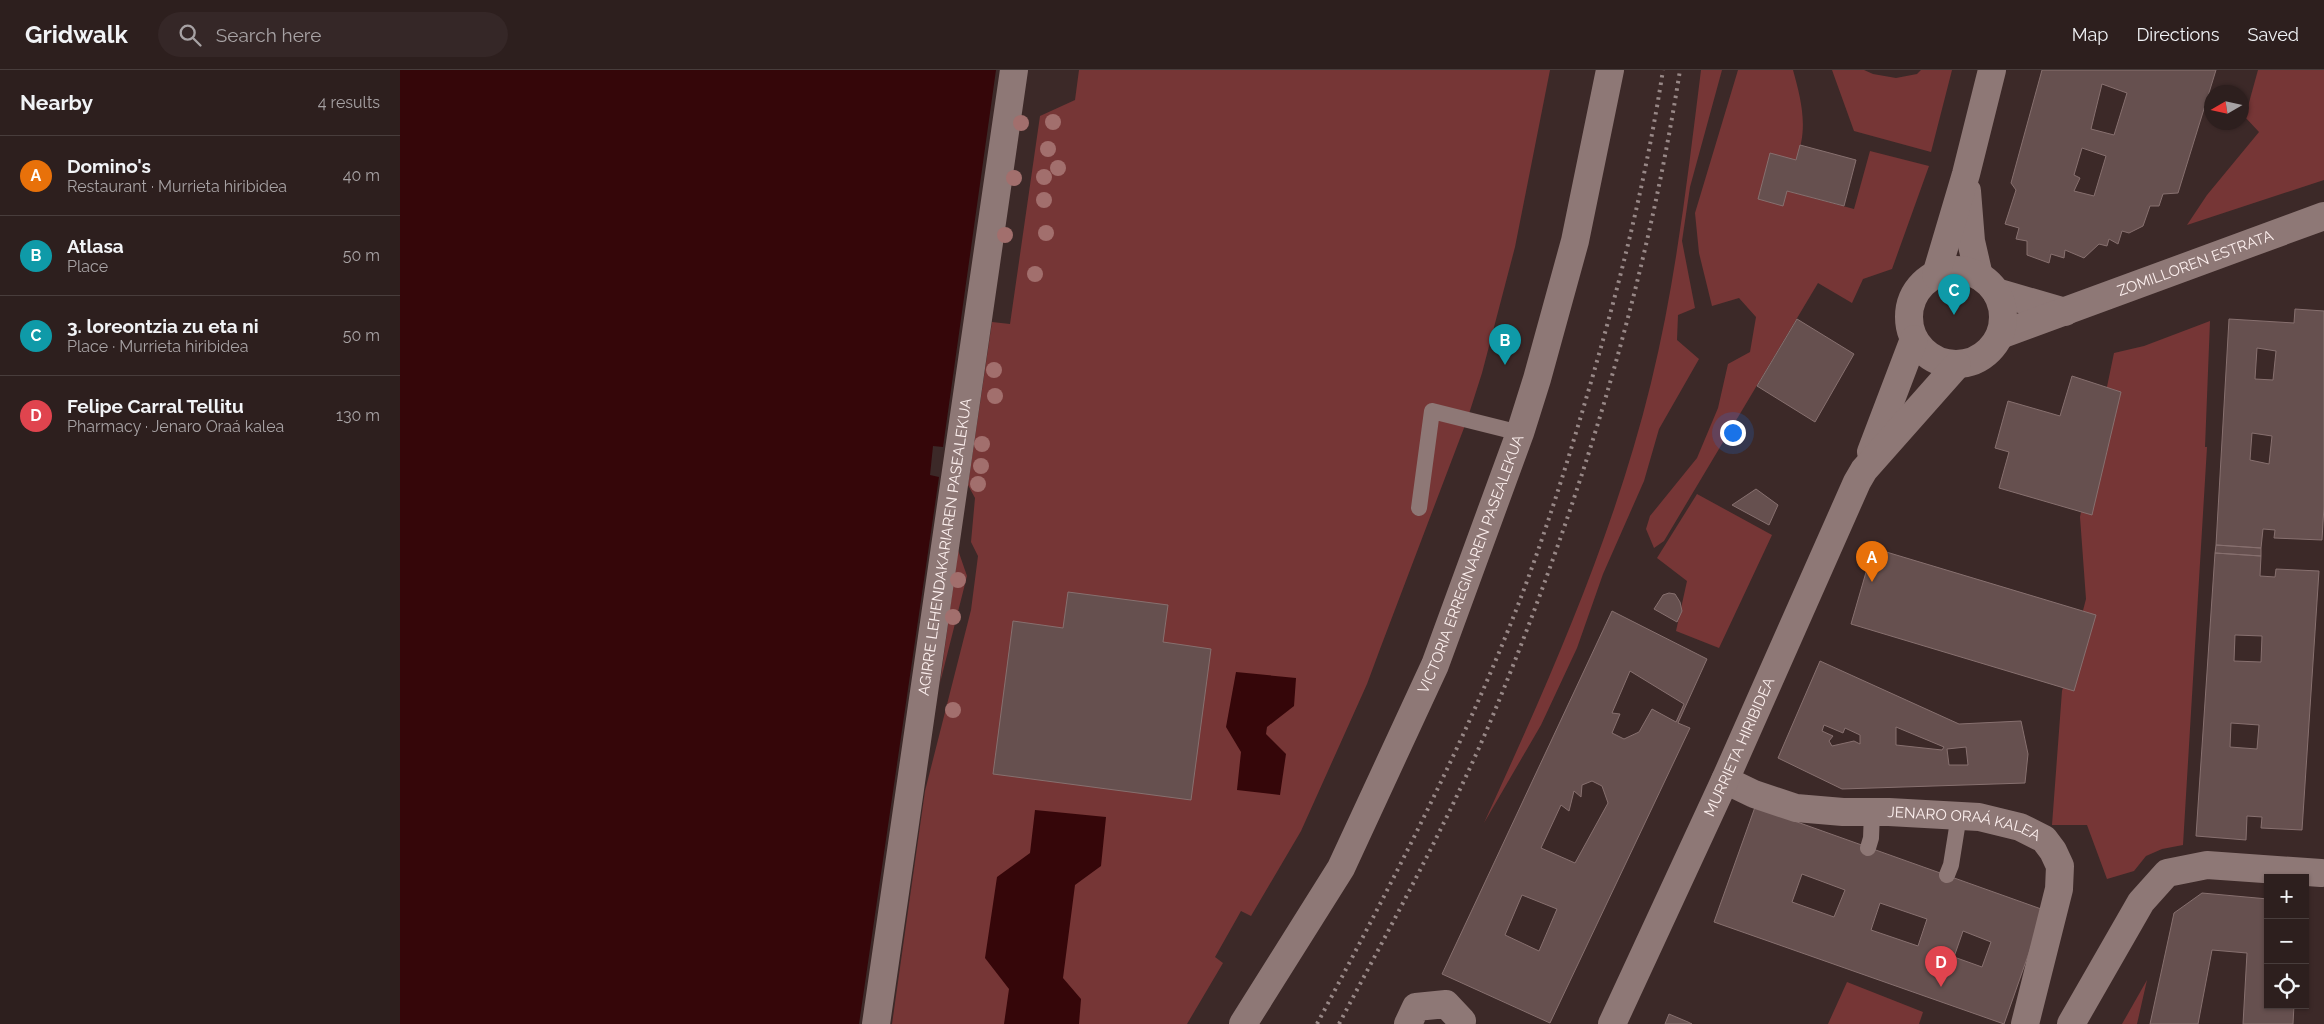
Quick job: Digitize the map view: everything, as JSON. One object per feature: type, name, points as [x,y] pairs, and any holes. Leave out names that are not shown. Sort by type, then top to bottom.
[{"type":"street","name":"AGIRRE LEHENDAKARIAREN PASEALEKUA","points":[[876,1024],[1014,70]]},
{"type":"street","name":"VICTORIA ERREGINAREN PASEALEKUA","points":[[1243,1024],[1342,868],[1435,665],[1520,433],[1575,241],[1610,70]]},
{"type":"street","points":[[1936,275],[1966,174],[1992,70]]},
{"type":"street","points":[[1966,174],[1971,241],[1988,284],[2002,320],[2000,335],[1993,347],[1982,356],[1970,362],[1957,365],[1944,363],[1932,358],[1922,350],[1914,339],[1910,325],[1910,310],[1914,296],[1923,284],[1936,275],[1948,271],[1966,271],[1988,284],[2065,312]]},
{"type":"street","name":"ZOMILLOREN ESTRATA","points":[[2000,335],[2324,216]]},
{"type":"street","name":"MURRIETA HIRIBIDEA","points":[[1612,1024],[1725,780],[1864,470],[1914,339]]},
{"type":"street","name":"MURRIETA HIRIBIDEA","points":[[1864,470],[1957,365]]},
{"type":"street","name":"JENARO ORAÁ KALEA","points":[[1725,780],[1754,794],[1796,808],[1843,812],[1979,817],[2020,826],[2044,839],[2054,851],[2060,866],[2059,890],[2025,1024]]},
{"type":"street","points":[[2071,1024],[2141,902],[2167,873],[2207,864],[2323,872]]},
{"type":"street","points":[[1408,1024],[1416,1007],[1446,1004],[1462,1021],[1460,1024]]},
{"type":"lane","points":[[1419,508],[1432,411],[1520,433]]},
{"type":"lane","points":[[1868,848],[1872,812]]},
{"type":"lane","points":[[1947,876],[1951,865],[1959,815]]},
{"type":"shaded area","points":[[400,70],[996,70],[943,447],[933,446],[930,475],[939,477],[859,1024],[400,1024]]},
{"type":"shaded area","points":[[1079,70],[1550,70],[1515,247],[1482,373],[1467,420],[1367,684],[1301,831],[1251,916],[1241,911],[1215,957],[1223,963],[1187,1024],[892,1024],[925,791],[971,610],[978,556],[971,542],[975,498],[968,485],[992,322],[1010,324],[1040,116],[1075,100]]},
{"type":"shaded area","points":[[1701,70],[1722,70],[1690,187],[1682,241],[1695,308],[1678,315],[1677,340],[1699,359],[1659,429],[1644,481],[1603,574],[1577,648],[1541,725],[1484,823],[1578,607],[1599,552],[1636,440],[1668,306]]},
{"type":"shaded area","points":[[1738,70],[1793,70],[1801,103],[1802,137],[1796,159],[1759,199],[1783,205],[1787,191],[1854,209],[1870,151],[1929,166],[1892,269],[1863,279],[1852,303],[1818,283],[1664,541],[1654,548],[1646,529],[1650,516],[1697,458],[1718,408],[1728,364],[1750,352],[1756,317],[1739,298],[1712,306],[1699,253],[1695,213]]},
{"type":"shaded area","points":[[1832,70],[1864,70],[1873,74],[1896,78],[1917,74],[1921,70],[1952,70],[1931,152],[1854,131]]},
{"type":"shaded area","points":[[2258,70],[2324,70],[2324,180],[2187,225],[2207,195],[2259,132],[2249,121],[2249,103]]},
{"type":"shaded area","points":[[2210,321],[2205,447],[2207,447],[2183,845],[2162,849],[2146,856],[2134,871],[2107,879],[2087,825],[2052,825],[2062,691],[2086,599],[2080,517],[2114,353],[2144,346]]},
{"type":"shaded area","points":[[1697,494],[1772,535],[1719,648],[1676,631],[1687,581],[1657,558]]},
{"type":"shaded area","points":[[958,550],[967,576],[940,683]]},
{"type":"shaded area","points":[[1236,672],[1296,678],[1294,706],[1267,727],[1266,734],[1286,754],[1280,795],[1237,790],[1241,752],[1226,727]]},
{"type":"shaded area","points":[[1035,810],[1106,817],[1101,866],[1075,885],[1063,978],[1081,999],[1079,1024],[1004,1024],[1009,989],[985,958],[997,877],[1030,853]]},
{"type":"shaded area","points":[[2147,980],[2137,1024],[2122,1024]]},
{"type":"shaded area","points":[[1847,982],[1923,1012],[1919,1024],[1828,1024]]},
{"type":"building","points":[[2042,70],[2216,70],[2211,85],[2204,85],[2204,109],[2178,193],[2163,194],[2159,206],[2150,206],[2143,226],[2129,233],[2122,231],[2118,244],[2109,239],[2107,246],[2099,244],[2084,258],[2065,250],[2064,258],[2051,254],[2049,263],[2027,255],[2027,241],[2016,239],[2019,228],[2005,224],[2016,190],[2011,183]],"holes":[[[2102,84],[2127,93],[2114,135],[2091,129]],[[2082,148],[2106,156],[2094,196],[2074,191],[2080,178],[2074,175]]]},
{"type":"building","points":[[1800,145],[1856,160],[1844,206],[1787,191],[1783,206],[1758,199],[1770,153],[1796,160]]},
{"type":"building","points":[[2295,309],[2324,311],[2324,506],[2322,540],[2274,538],[2275,530],[2263,529],[2261,548],[2216,545],[2229,319],[2294,323]],"holes":[[[2257,348],[2276,351],[2273,380],[2255,379]],[[2252,433],[2272,436],[2269,464],[2250,460]]]},
{"type":"building","points":[[1797,319],[1854,354],[1815,422],[1757,386]]},
{"type":"building","points":[[2072,376],[2121,392],[2092,515],[1999,488],[2009,452],[1995,448],[2008,401],[2060,416]]},
{"type":"building","points":[[1756,489],[1778,505],[1769,525],[1732,505]]},
{"type":"building","points":[[2216,545],[2261,548],[2261,556],[2215,553]]},
{"type":"building","points":[[1873,548],[2096,615],[2074,691],[1851,624]]},
{"type":"building","points":[[2215,553],[2261,556],[2260,576],[2275,577],[2276,569],[2319,571],[2302,830],[2261,828],[2262,817],[2247,816],[2246,840],[2196,836]],"holes":[[[2235,635],[2262,636],[2261,662],[2234,661]],[[2231,723],[2259,725],[2257,749],[2230,747]]]},
{"type":"building","points":[[1068,592],[1168,605],[1163,642],[1211,649],[1191,800],[993,774],[1013,621],[1063,628]]},
{"type":"building","points":[[1675,594],[1680,602],[1682,611],[1677,622],[1654,609],[1663,595]]},
{"type":"building","points":[[1612,611],[1707,659],[1678,723],[1690,728],[1550,1023],[1442,974]],"holes":[[[1630,671],[1684,704],[1676,722],[1652,709],[1639,732],[1624,739],[1612,733],[1620,714],[1612,713]],[[1592,781],[1602,786],[1608,803],[1575,863],[1541,848],[1561,805],[1569,811],[1574,791],[1581,797],[1582,785]],[[1522,895],[1557,909],[1539,951],[1505,935]]]},
{"type":"building","points":[[1820,661],[1959,724],[2021,721],[2028,754],[2025,783],[1842,789],[1778,758]],"holes":[[[1824,725],[1843,733],[1845,728],[1860,735],[1860,744],[1854,741],[1832,746],[1829,741],[1833,736],[1822,731]],[[1896,727],[1944,747],[1942,750],[1896,745]],[[1966,747],[1968,765],[1949,765],[1947,749]]]},
{"type":"building","points":[[1755,807],[2044,910],[2004,1024],[1714,922]],"holes":[[[1802,874],[1845,890],[1834,917],[1792,902]],[[1880,903],[1927,919],[1918,946],[1871,930]],[[1963,931],[1991,942],[1982,967],[1954,957]]]},
{"type":"building","points":[[2202,893],[2264,899],[2264,1009],[2294,1009],[2293,1024],[2243,1024],[2247,953],[2212,950],[2198,1024],[2150,1024],[2174,913]]},
{"type":"building","points":[[1669,1014],[1688,1022],[1692,1024],[1665,1024]]},
{"type":"railway","points":[[1317,1024],[1395,876],[1444,776],[1490,674],[1532,568],[1578,427],[1620,277],[1640,194],[1663,70]]},
{"type":"railway","points":[[1339,1024],[1422,866],[1481,744],[1557,549],[1583,471],[1629,312],[1649,232],[1680,70]]},
{"type":"place","name":"3. loreontzia zu eta ni","points":[[1954,315]]},
{"type":"place","name":"Atlasa","points":[[1505,365]]},
{"type":"place","name":"Domino's","points":[[1872,582]]},
{"type":"place","name":"Felipe Carral Tellitu","points":[[1941,987]]}]
